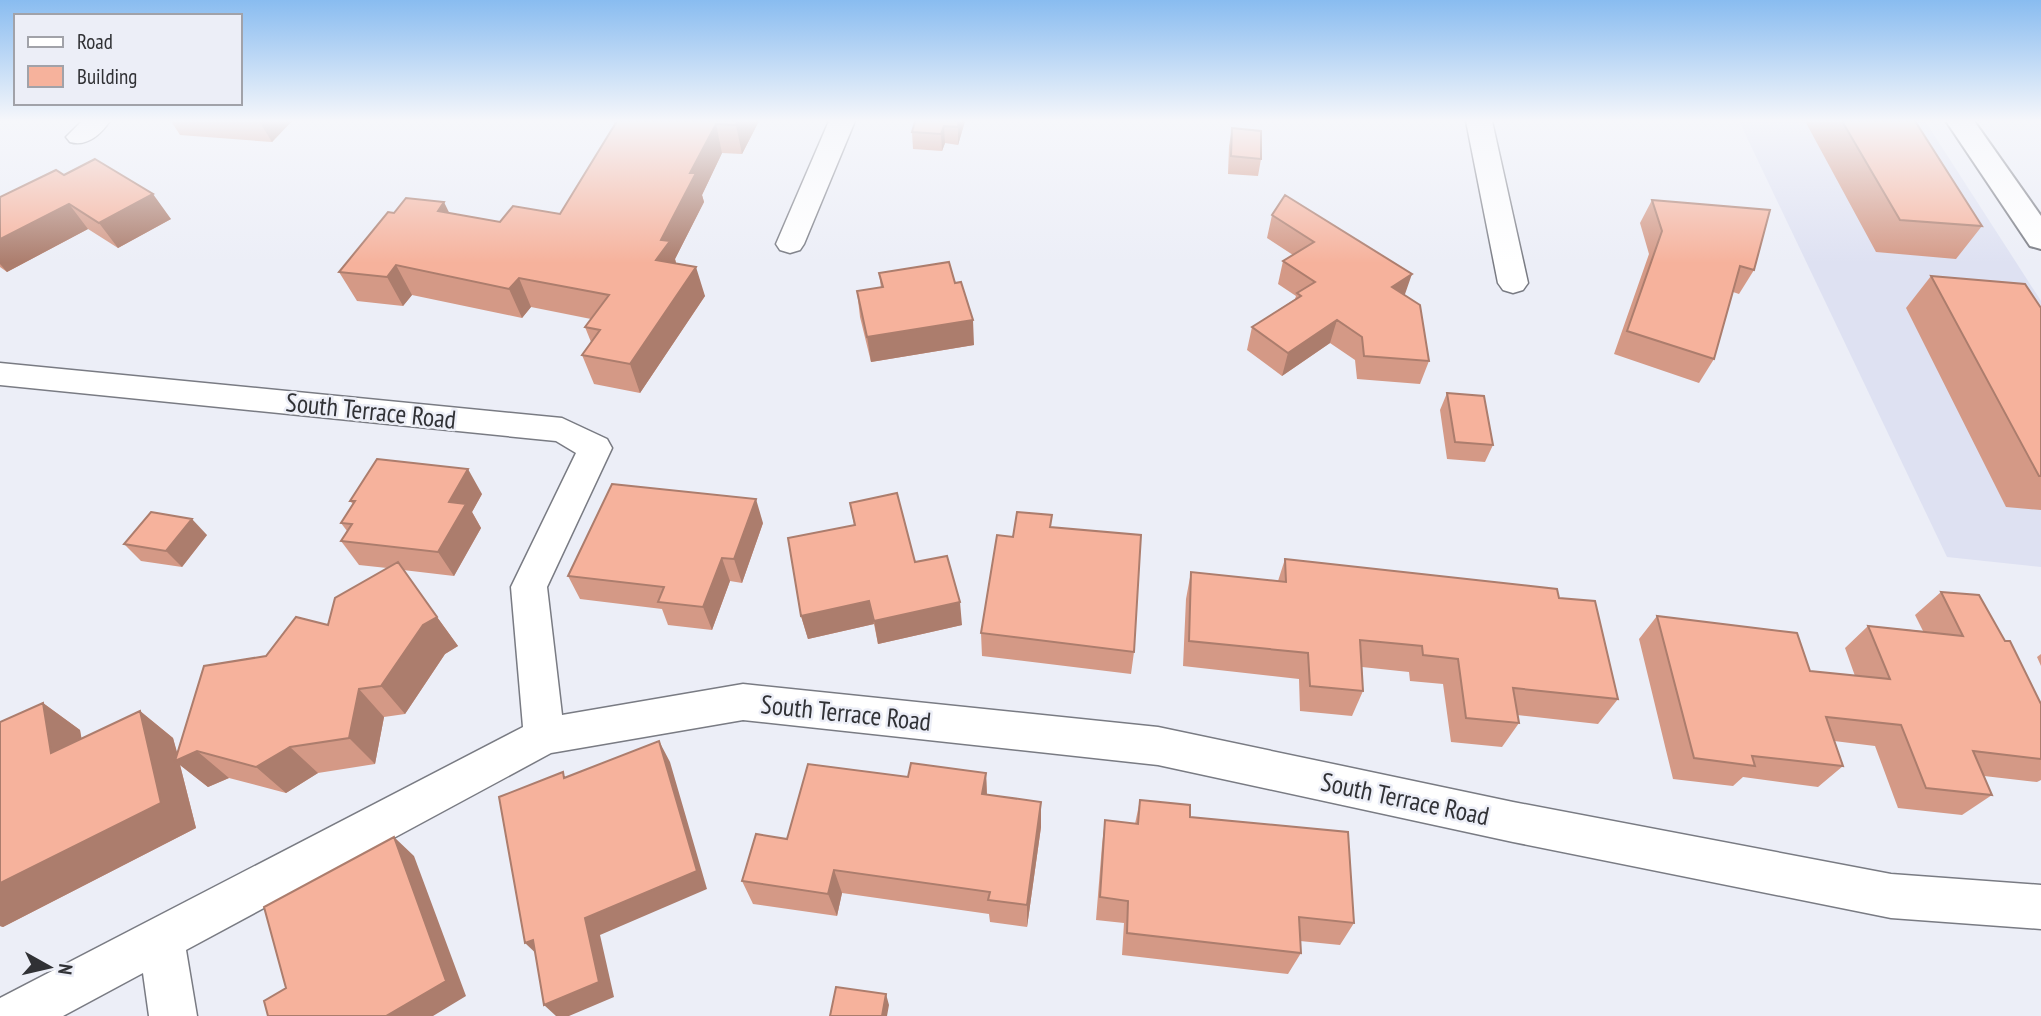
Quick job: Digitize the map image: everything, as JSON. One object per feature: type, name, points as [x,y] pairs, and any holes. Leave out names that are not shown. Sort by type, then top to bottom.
[{"type":"main road","points":[[1993,168],[2041,239]]},
{"type":"street","points":[[790,244],[822,168]]},
{"type":"street","points":[[1489,168],[1513,283]]},
{"type":"street","name":"South Terrace Road","points":[[0,374],[562,430],[595,447],[529,587],[544,736],[743,702],[1158,746],[1527,824],[1891,896],[2041,907]]},
{"type":"street","points":[[15,1016],[544,736]]},
{"type":"street","points":[[161,940],[173,1016]]},
{"type":"shaded area","points":[[1762,168],[1956,168],[2041,301],[2041,567],[1947,557]]},
{"type":"building","points":[[77,168],[111,168],[153,194],[99,223],[69,204],[0,239],[0,197],[56,170],[64,175]]},
{"type":"building","points":[[588,168],[692,168],[690,173],[696,173],[661,240],[670,241],[656,260],[696,267],[630,364],[582,355],[600,330],[585,327],[609,295],[519,278],[509,289],[396,265],[387,277],[339,272],[388,212],[394,213],[406,198],[444,202],[438,211],[500,222],[513,206],[560,214]]},
{"type":"building","points":[[1870,168],[1945,168],[1982,226],[1900,220]]},
{"type":"building","points":[[1285,195],[1412,274],[1392,287],[1420,305],[1429,361],[1364,356],[1362,337],[1337,320],[1288,353],[1252,327],[1301,296],[1297,293],[1315,282],[1283,261],[1314,242],[1272,215]]},
{"type":"building","points":[[1652,200],[1770,210],[1754,270],[1740,266],[1714,359],[1627,331],[1662,231]]},
{"type":"building","points":[[949,262],[955,283],[961,282],[973,320],[867,337],[857,291],[883,287],[879,273]]},
{"type":"building","points":[[1931,276],[2025,284],[2041,308],[2041,476],[2039,476]]},
{"type":"building","points":[[1447,393],[1484,396],[1493,445],[1455,442]]},
{"type":"building","points":[[377,459],[468,469],[449,502],[466,504],[438,552],[341,541],[352,524],[341,523],[355,501],[350,501]]},
{"type":"building","points":[[612,484],[756,499],[734,559],[722,558],[703,607],[658,602],[664,587],[568,576]]},
{"type":"building","points":[[897,493],[915,562],[947,556],[960,602],[874,621],[869,601],[801,616],[788,538],[855,525],[850,503]]},
{"type":"building","points":[[151,512],[192,519],[166,551],[124,544]]},
{"type":"building","points":[[1017,512],[1052,515],[1050,527],[1141,535],[1134,652],[981,633],[997,535],[1013,537]]},
{"type":"building","points":[[1285,559],[1557,589],[1559,598],[1595,601],[1618,699],[1513,688],[1519,723],[1466,718],[1458,659],[1423,655],[1422,646],[1360,640],[1363,691],[1310,686],[1308,653],[1189,641],[1191,572],[1286,582]]},
{"type":"building","points":[[398,562],[437,617],[423,625],[381,686],[359,689],[349,738],[290,747],[256,767],[197,751],[175,761],[204,666],[266,656],[296,617],[328,625],[335,598]]},
{"type":"building","points":[[1941,592],[1979,595],[2005,641],[2010,641],[2041,704],[2041,759],[1973,751],[1992,795],[1926,788],[1901,725],[1826,717],[1843,766],[1752,756],[1755,766],[1694,758],[1657,616],[1797,633],[1810,671],[1890,679],[1868,626],[1963,636]]},
{"type":"building","points":[[43,703],[51,753],[140,711],[161,803],[0,883],[0,722]]},
{"type":"building","points":[[659,741],[697,871],[585,918],[599,982],[544,1005],[533,940],[525,943],[499,797],[563,772],[564,778]]},
{"type":"building","points":[[911,763],[986,773],[982,794],[1041,802],[1027,905],[988,900],[990,892],[834,870],[828,894],[742,881],[756,834],[787,839],[808,764],[908,777]]},
{"type":"building","points":[[1140,800],[1190,805],[1190,817],[1348,832],[1354,923],[1299,917],[1301,953],[1127,933],[1128,901],[1100,897],[1105,820],[1138,824]]},
{"type":"building","points":[[394,837],[446,981],[386,1016],[268,1016],[264,1001],[286,988],[264,907]]},
{"type":"building","points":[[836,987],[886,994],[882,1016],[830,1016]]}]
